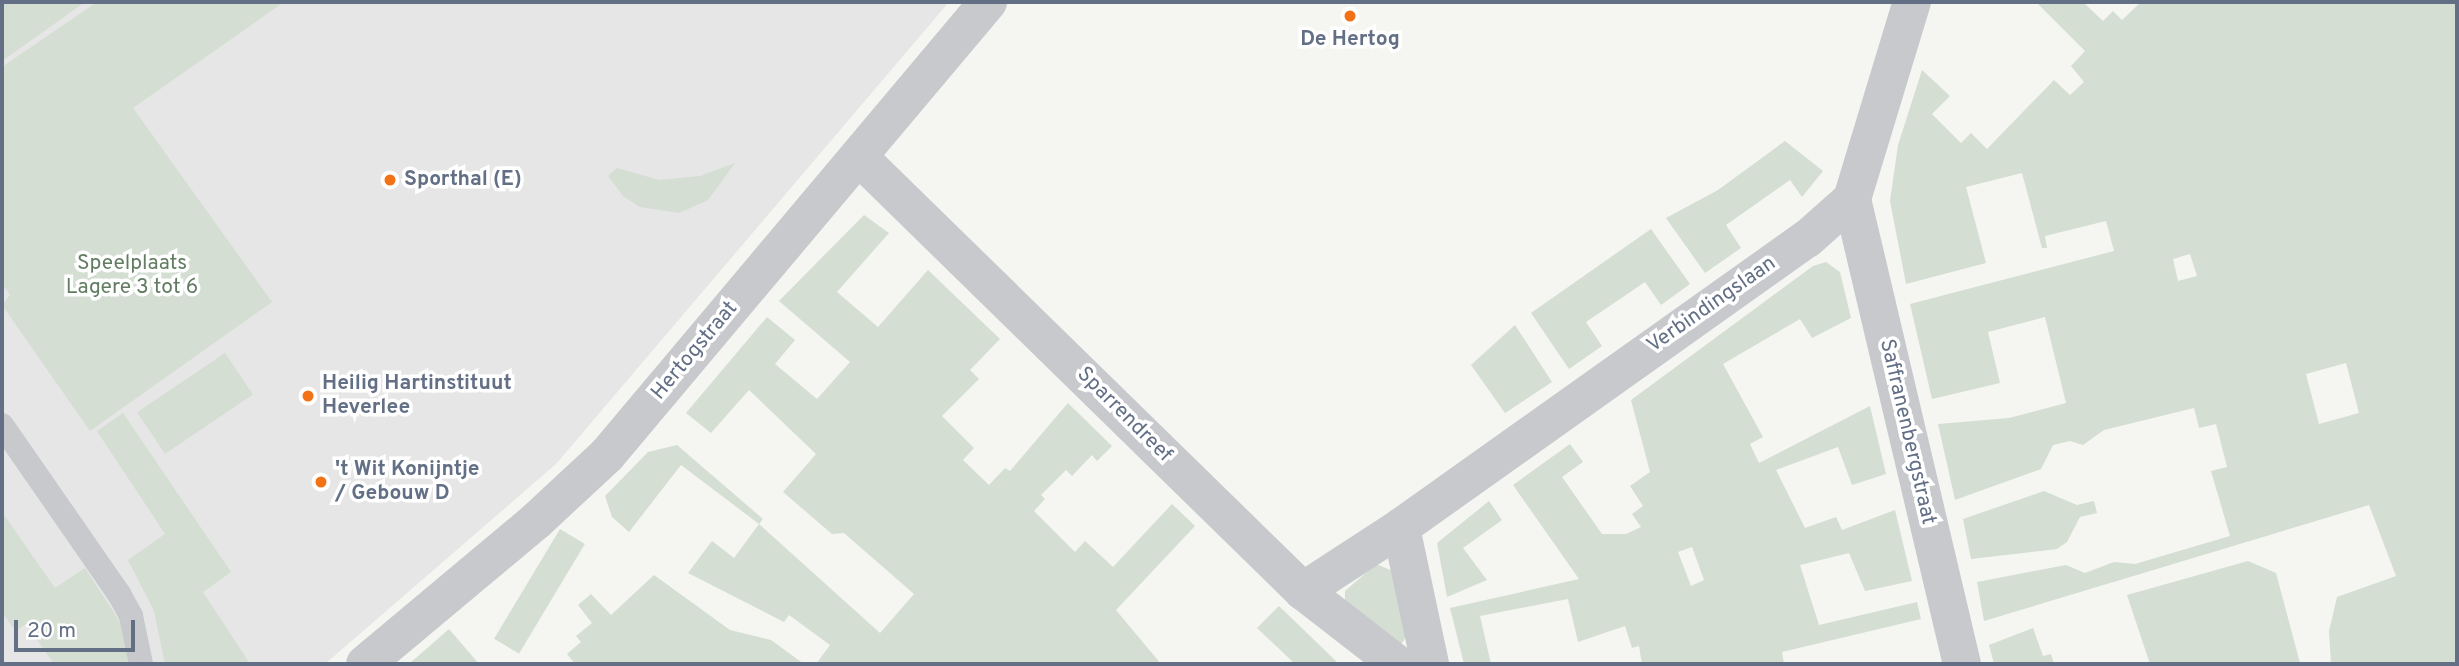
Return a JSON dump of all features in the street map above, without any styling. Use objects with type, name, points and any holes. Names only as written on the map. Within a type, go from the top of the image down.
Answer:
[{"type":"street","name":"Hertogstraat","points":[[365,664],[536,522],[607,455],[988,2]]},
{"type":"street","points":[[1852,199],[1912,2]]},
{"type":"street","name":"Sparrendreef","points":[[859,157],[1303,591],[1397,664]]},
{"type":"street","name":"Verbindingslaan","points":[[1303,591],[1401,527],[1807,239],[1852,199]]},
{"type":"street","name":"Saffranenbergstraat","points":[[1852,199],[1962,664]]},
{"type":"street","points":[[1401,527],[1430,664]]},
{"type":"lane","points":[[2,425],[119,594],[131,616],[141,664]]},
{"type":"shaded area","name":"Heilig Hartinstituut Heverlee","points":[[2,2],[949,2],[556,464],[325,664],[2,664]]},
{"type":"green space","points":[[2,2],[85,2],[2,61]]},
{"type":"green space","name":"Speelplaats Lagere 3 tot 6","points":[[97,2],[284,2],[133,108],[272,302],[90,431],[2,305],[10,295],[2,283],[2,67]]},
{"type":"green space","points":[[2036,2],[2083,2],[2103,21],[2113,11],[2122,20],[2141,2],[2457,2],[2457,664],[2331,664],[2329,631],[2337,597],[2396,576],[2369,505],[1984,621],[1977,582],[2066,565],[2085,573],[2114,562],[2135,564],[2230,536],[2211,471],[2227,467],[2216,424],[2199,428],[2194,408],[2104,430],[2083,445],[2070,441],[2053,445],[2041,469],[1955,500],[1938,424],[2009,418],[2066,403],[2045,317],[1988,332],[2000,383],[1932,399],[1910,304],[2114,251],[2106,221],[2045,236],[2047,248],[2042,248],[2022,173],[1966,187],[1986,263],[1906,284],[1890,201],[1898,145],[1922,70],[1950,96],[1932,114],[1961,143],[1971,133],[1987,149],[2054,80],[2070,95],[2084,82],[2071,66],[2085,51]],"holes":[[[2190,254],[2197,276],[2178,281],[2173,259]],[[2346,363],[2359,413],[2319,424],[2306,374]]]},
{"type":"green space","points":[[1785,141],[1823,171],[1802,197],[1790,180],[1726,225],[1741,248],[1705,273],[1666,218],[1718,190]]},
{"type":"green space","points":[[735,163],[708,200],[679,213],[640,207],[623,196],[608,176],[617,168],[659,180],[700,176]]},
{"type":"green space","points":[[864,215],[889,233],[837,292],[878,327],[928,270],[1000,339],[970,370],[979,379],[942,416],[974,448],[963,460],[989,485],[1005,468],[1010,471],[1068,403],[1112,446],[1097,461],[1092,455],[1072,476],[1066,470],[1041,495],[1045,499],[1034,511],[1075,552],[1085,541],[1113,567],[1172,504],[1195,526],[1116,610],[1161,664],[816,664],[830,645],[789,615],[784,622],[688,573],[712,541],[734,558],[759,524],[880,633],[914,594],[844,533],[832,534],[783,492],[816,454],[749,390],[711,433],[686,413],[767,317],[795,340],[775,364],[817,399],[850,362],[779,301]]},
{"type":"green space","points":[[1651,229],[1690,284],[1661,305],[1645,282],[1586,322],[1602,346],[1569,369],[1531,313]]},
{"type":"green space","points":[[1826,262],[1840,272],[1851,318],[1812,338],[1800,319],[1723,364],[1763,437],[1750,444],[1759,463],[1870,406],[1886,474],[1852,485],[1838,447],[1776,470],[1805,528],[1836,517],[1842,530],[1895,510],[1912,581],[1865,591],[1849,553],[1800,565],[1819,625],[1917,602],[1921,619],[1782,652],[1784,664],[1642,664],[1639,646],[1632,648],[1625,626],[1578,642],[1568,599],[1480,616],[1491,664],[1464,664],[1450,608],[1579,579],[1513,485],[1570,444],[1583,462],[1562,477],[1602,534],[1626,534],[1641,527],[1632,514],[1643,506],[1630,486],[1650,472],[1631,400],[1813,266]],"holes":[[[1692,547],[1704,580],[1691,586],[1678,552]]]},
{"type":"green space","points":[[1515,325],[1552,382],[1505,413],[1471,365]]},
{"type":"green space","points":[[225,353],[253,394],[165,454],[137,412]]},
{"type":"green space","points":[[123,413],[231,572],[203,592],[250,664],[165,664],[154,611],[128,560],[165,534],[97,431]]},
{"type":"green space","points":[[677,445],[763,519],[759,524],[681,465],[629,532],[612,517],[605,496],[648,452]]},
{"type":"green space","points":[[2044,491],[2077,505],[2094,501],[2097,513],[2080,517],[2067,542],[2057,549],[1971,559],[1963,519]]},
{"type":"green space","points":[[1489,501],[1502,520],[1463,548],[1487,580],[1447,597],[1437,543]]},
{"type":"green space","points":[[2,512],[55,588],[85,568],[120,622],[130,664],[54,664],[26,624],[15,631],[2,612]]},
{"type":"green space","points":[[560,529],[585,544],[519,654],[494,639]]},
{"type":"green space","points":[[2248,561],[2276,573],[2300,663],[2150,664],[2127,595]]},
{"type":"green space","points":[[1376,564],[1393,571],[1406,637],[1402,643],[1392,644],[1345,601],[1345,591]]},
{"type":"green space","points":[[654,575],[730,630],[771,640],[804,664],[575,664],[567,654],[581,642],[576,636],[592,623],[578,605],[591,594],[611,615]]},
{"type":"green space","points":[[1279,606],[1339,664],[1295,664],[1257,628]]},
{"type":"green space","points":[[2033,628],[2043,656],[2051,654],[2054,664],[1994,664],[1989,645]]},
{"type":"green space","points":[[449,629],[479,664],[409,664]]},
{"type":"place","name":"De Hertog","points":[[1350,16]]},
{"type":"place","name":"Sporthal (E)","points":[[390,180]]},
{"type":"place","name":"Heilig Hartinstituut Heverlee","points":[[308,396]]},
{"type":"place","name":"'t Wit Konijntje / Gebouw D","points":[[321,482]]}]
